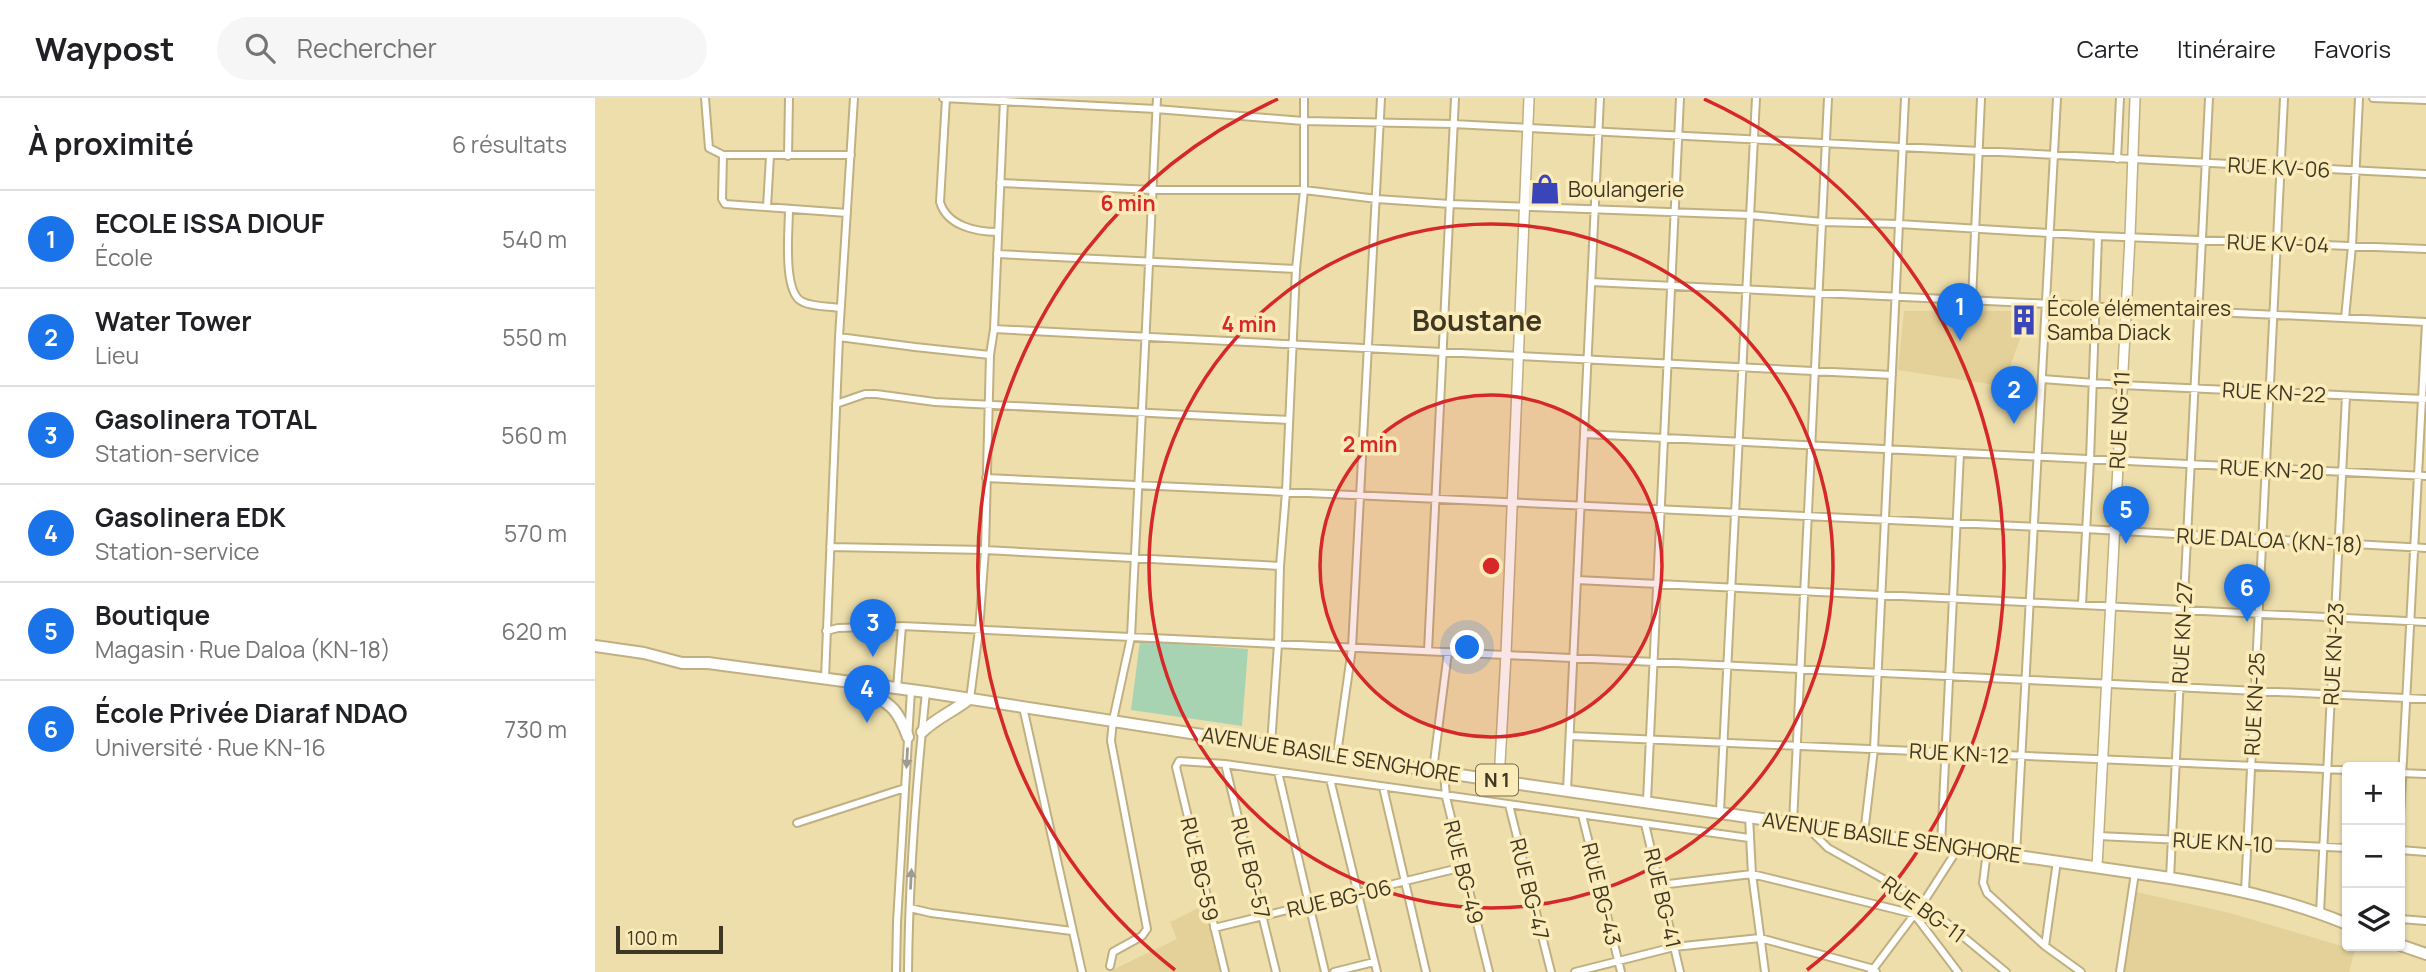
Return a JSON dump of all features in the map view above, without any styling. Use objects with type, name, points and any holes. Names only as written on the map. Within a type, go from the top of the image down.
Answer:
[{"type":"highway","name":"AVENUE BASILE SENGHORE","points":[[595,646],[644,653],[682,663],[708,663],[1023,706],[1499,781],[2170,878],[2245,891],[2342,922]]},
{"type":"highway","points":[[855,682],[891,705],[901,719],[908,737]]},
{"type":"highway","points":[[922,732],[934,720],[969,699]]},
{"type":"highway","points":[[2405,947],[2426,954]]},
{"type":"street","points":[[705,98],[709,148],[723,155],[851,155]]},
{"type":"street","points":[[788,156],[789,98]]},
{"type":"street","points":[[825,678],[839,337],[854,98]]},
{"type":"street","points":[[945,98],[940,202],[942,209],[969,230],[998,232]]},
{"type":"street","name":"RUE KV-06","points":[[945,98],[1156,109],[1303,121],[1453,124],[2426,174]]},
{"type":"street","points":[[1110,966],[1113,952],[1142,936],[1147,929],[1111,741],[1131,637],[1157,98]]},
{"type":"street","points":[[1271,745],[1296,269],[1304,190],[1304,98]]},
{"type":"street","points":[[1337,754],[1352,648],[1381,98]]},
{"type":"street","points":[[1428,651],[1455,98]]},
{"type":"street","points":[[1499,781],[1529,98]]},
{"type":"street","points":[[1567,790],[1600,98]]},
{"type":"street","points":[[1647,801],[1680,98]]},
{"type":"street","points":[[1720,811],[1756,98]]},
{"type":"street","points":[[1793,823],[1828,98]]},
{"type":"street","points":[[1864,834],[1874,749],[1905,98]]},
{"type":"street","points":[[1972,300],[1982,98]]},
{"type":"street","points":[[2017,855],[2057,98]]},
{"type":"street","points":[[2117,159],[2120,98]]},
{"type":"street","name":"RUE NG-11","points":[[2097,867],[2135,98]]},
{"type":"street","name":"RUE KN-27","points":[[2170,878],[2209,98]]},
{"type":"street","name":"RUE KN-25","points":[[2245,891],[2284,98]]},
{"type":"street","points":[[2345,318],[2352,246],[2359,98]]},
{"type":"street","points":[[2373,98],[2426,100]]},
{"type":"street","points":[[969,699],[979,630],[985,550],[990,355],[1004,100]]},
{"type":"street","points":[[723,155],[722,199],[725,204],[847,213]]},
{"type":"street","points":[[767,207],[770,156]]},
{"type":"street","name":"RUE KV-04","points":[[1000,183],[1153,190],[1304,190],[1450,205],[1751,215],[1823,222],[1899,223],[1975,230],[2426,249]]},
{"type":"street","points":[[789,209],[789,284],[794,297],[803,303],[841,308]]},
{"type":"street","points":[[2082,604],[2098,236]]},
{"type":"street","points":[[997,254],[1296,269]]},
{"type":"street","points":[[1591,282],[2426,323],[2422,476],[2414,548],[2402,762]]},
{"type":"street","points":[[993,329],[1892,374]]},
{"type":"street","points":[[839,337],[990,355]]},
{"type":"street","name":"RUE KN-22","points":[[2042,379],[2424,399]]},
{"type":"street","points":[[836,404],[865,394],[935,402],[1289,420]]},
{"type":"street","name":"RUE KN-23","points":[[2320,913],[2346,396]]},
{"type":"street","name":"RUE KN-20","points":[[1584,434],[2422,476]]},
{"type":"street","points":[[1941,845],[1960,453]]},
{"type":"street","name":"RUE DALOA (KN-18)","points":[[986,478],[2085,529],[2426,548]]},
{"type":"street","points":[[830,547],[985,550],[1280,566]]},
{"type":"street","points":[[1577,580],[2426,622]]},
{"type":"street","points":[[826,631],[838,628],[902,626],[2426,699]]},
{"type":"street","points":[[897,688],[902,626]]},
{"type":"street","name":"RUE BG-49","points":[[1448,652],[1439,771],[1489,972]]},
{"type":"street","points":[[896,972],[911,690]]},
{"type":"street","points":[[908,972],[910,908],[926,692]]},
{"type":"street","points":[[1023,706],[1082,972]]},
{"type":"street","name":"RUE KN-12","points":[[1571,736],[2342,770]]},
{"type":"street","name":"RUE BG-59","points":[[1225,764],[1179,761],[1176,767],[1225,972]]},
{"type":"street","points":[[1225,764],[1749,838]]},
{"type":"street","name":"RUE BG-57","points":[[1225,764],[1276,972]]},
{"type":"street","points":[[1278,772],[1325,972]]},
{"type":"street","points":[[2405,773],[2426,774]]},
{"type":"street","points":[[1330,779],[1377,972]]},
{"type":"street","points":[[1383,787],[1426,972]]},
{"type":"street","points":[[797,823],[905,788]]},
{"type":"street","name":"RUE BG-47","points":[[1509,806],[1551,972]]},
{"type":"street","name":"RUE BG-43","points":[[1582,815],[1621,972]]},
{"type":"street","points":[[1749,816],[1752,874],[1765,972]]},
{"type":"street","name":"RUE BG-41","points":[[1645,824],[1680,972]]},
{"type":"street","name":"RUE BG-11","points":[[1806,825],[1828,848],[1923,903],[2006,972]]},
{"type":"street","name":"RUE KN-10","points":[[2099,836],[2342,848]]},
{"type":"street","points":[[1575,972],[1674,947],[1760,938],[1874,971],[1959,847]]},
{"type":"street","points":[[2405,850],[2426,852]]},
{"type":"street","points":[[1987,851],[1985,888],[2045,946],[2081,972]]},
{"type":"street","points":[[2045,946],[2057,861]]},
{"type":"street","name":"RUE BG-06","points":[[1214,928],[1463,867]]},
{"type":"street","points":[[2120,972],[2135,873]]},
{"type":"street","points":[[1660,885],[1752,874],[1914,914],[1958,972]]},
{"type":"street","points":[[910,908],[1072,931]]},
{"type":"street","points":[[2405,919],[2426,921]]},
{"type":"street","points":[[1335,972],[1374,962]]},
{"type":"shaded area","points":[[1904,311],[2030,311],[2003,386],[1898,370]]},
{"type":"shaded area","points":[[2132,891],[2230,913],[2342,946],[2342,951],[2355,951],[2349,972],[2120,972]]},
{"type":"shaded area","points":[[1204,905],[1220,972],[1108,972],[1177,939],[1170,922]]},
{"type":"green space","points":[[1140,641],[1248,649],[1242,726],[1131,710]]},
{"type":"place","name":"Boulangerie","points":[[1545,189]]},
{"type":"place","name":"École élémentaires Samba Diack","points":[[2024,320]]},
{"type":"place","name":"ECOLE ISSA DIOUF","points":[[1960,341]]},
{"type":"place","name":"Water Tower","points":[[2014,424]]},
{"type":"place","name":"Boutique","points":[[2126,544]]},
{"type":"place","name":"École Privée Diaraf NDAO","points":[[2247,622]]},
{"type":"place","name":"Gasolinera TOTAL","points":[[873,657]]},
{"type":"place","name":"Gasolinera EDK","points":[[867,723]]},
{"type":"district","name":"Boustane","points":[[1477,320]]}]
